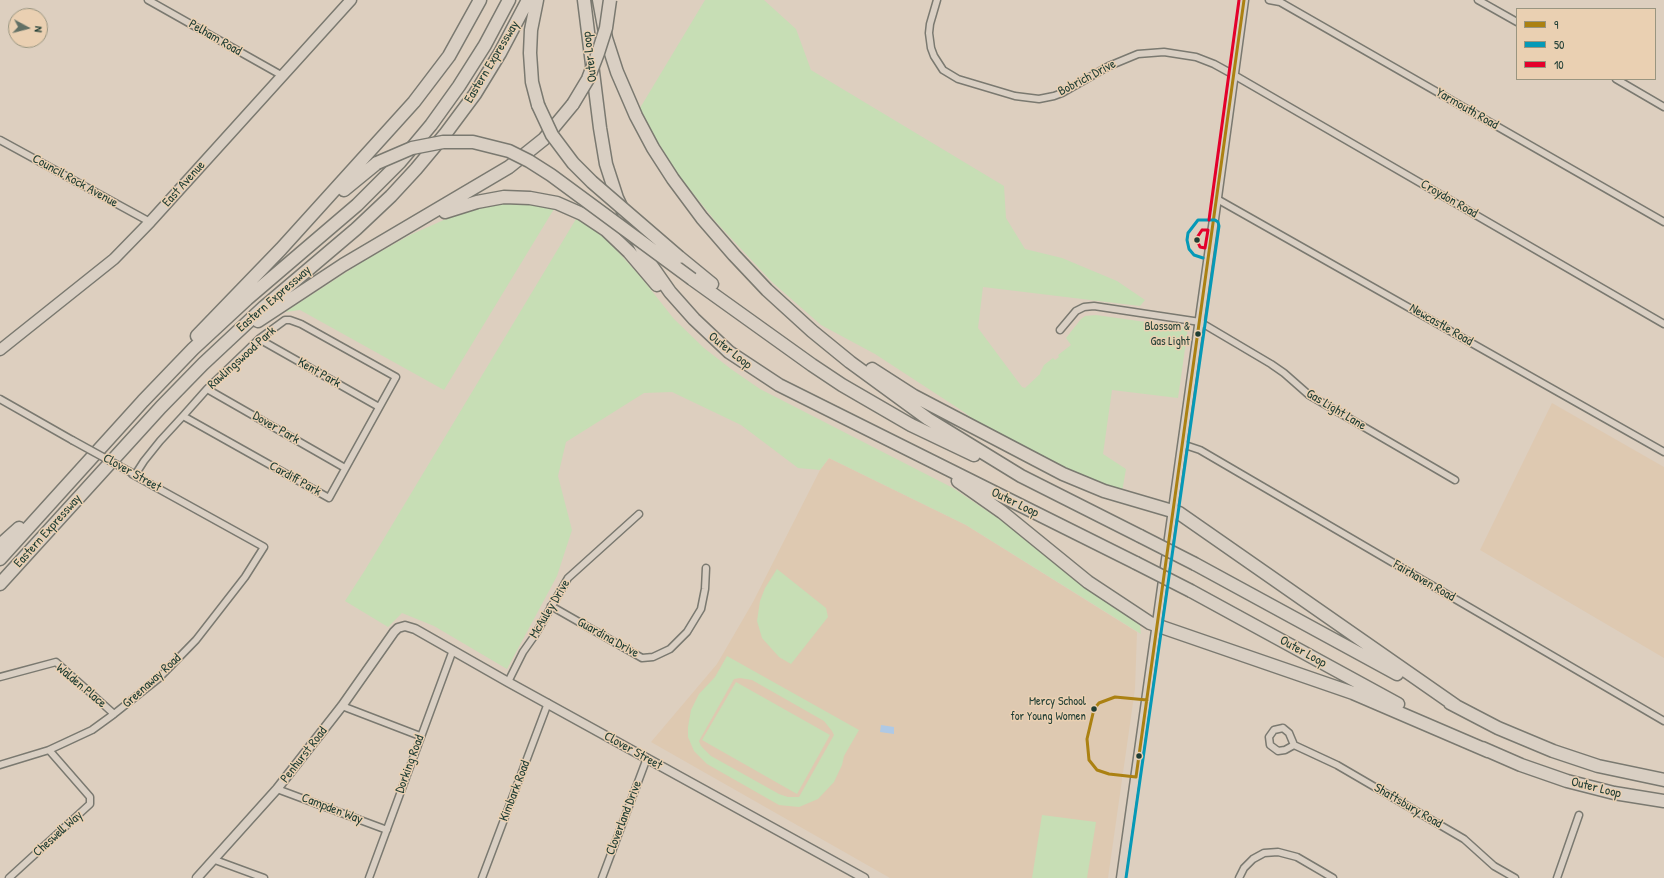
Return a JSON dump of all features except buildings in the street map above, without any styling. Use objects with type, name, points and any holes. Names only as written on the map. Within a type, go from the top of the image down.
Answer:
[{"type":"highway","points":[[143,401],[206,326],[281,249],[434,78],[458,41],[480,0]]},
{"type":"highway","name":"Eastern Expressway","points":[[0,559],[143,401],[216,328],[357,205],[400,162],[431,125],[466,76],[485,45],[509,0]]},
{"type":"highway","name":"Eastern Expressway","points":[[0,584],[186,381],[242,327],[365,221],[416,169],[454,123],[478,89],[506,43],[528,0]]},
{"type":"highway","points":[[537,0],[532,24],[530,48],[532,77],[538,105],[552,136],[572,163],[592,182],[786,346]]},
{"type":"highway","name":"Outer Loop","points":[[583,0],[602,140],[608,170],[617,198],[637,242],[656,272],[686,310],[711,336],[744,362],[779,385],[1191,591],[1438,726],[1488,751],[1521,765],[1561,779],[1608,792],[1664,802]]},
{"type":"highway","name":"Outer Loop","points":[[599,0],[606,38],[617,72],[636,116],[653,148],[684,194],[718,237],[759,282],[845,358],[903,402],[999,463],[1052,493],[1195,564],[1456,706],[1509,733],[1559,753],[1610,769],[1664,780]]},
{"type":"highway","points":[[186,381],[241,334],[270,312],[331,272],[493,178],[520,160],[552,131],[573,104],[586,83],[597,58],[606,28],[610,0]]},
{"type":"highway","points":[[281,249],[345,189],[377,163],[412,148],[443,142],[473,142],[509,151],[551,174],[692,279],[842,385],[936,438],[1052,493]]},
{"type":"highway","points":[[402,231],[457,208],[490,199],[526,197],[557,203],[590,219],[612,235],[629,252],[674,304],[711,336]]},
{"type":"highway","points":[[785,306],[881,376],[934,406],[1054,469],[1084,483],[1110,493],[1173,510],[1456,706]]},
{"type":"highway","points":[[908,450],[984,499],[1088,582],[1147,622],[1359,696],[1488,751]]},
{"type":"highway","points":[[0,545],[62,490]]},
{"type":"highway","points":[[0,594],[56,523]]},
{"type":"main road","name":"East Avenue","points":[[0,350],[104,269],[150,222],[281,75],[351,0]]},
{"type":"street","name":"Pelham Road","points":[[148,0],[281,75]]},
{"type":"street","name":"Bobrich Drive","points":[[937,0],[929,33],[931,48],[938,64],[948,74],[958,79],[1015,96],[1038,99],[1054,96],[1116,62],[1146,53],[1177,54],[1196,57],[1214,64],[1234,75]]},
{"type":"street","points":[[1121,878],[1244,0]]},
{"type":"street","name":"Yarmouth Road","points":[[1269,0],[1280,2],[1664,222]]},
{"type":"street","points":[[1478,0],[1516,21]]},
{"type":"street","name":"Croydon Road","points":[[1234,75],[1664,324]]},
{"type":"street","points":[[1618,80],[1664,107]]},
{"type":"street","name":"Council Rock Avenue","points":[[0,140],[150,222]]},
{"type":"street","name":"Newcastle Road","points":[[1217,199],[1664,452]]},
{"type":"street","points":[[1060,330],[1076,311],[1084,306],[1094,306],[1200,322]]},
{"type":"street","name":"Rawlingswood Park","points":[[134,474],[154,448],[207,389],[259,339],[285,320],[295,322],[396,377]]},
{"type":"street","name":"Gas Light Lane","points":[[1200,322],[1271,364],[1309,395],[1454,480]]},
{"type":"street","name":"Kent Park","points":[[259,339],[379,407]]},
{"type":"street","name":"Cardiff Park","points":[[183,416],[329,498],[396,377]]},
{"type":"street","name":"Dover Park","points":[[207,389],[345,468]]},
{"type":"street","name":"Clover Street","points":[[0,399],[264,547]]},
{"type":"street","name":"Fairhaven Road","points":[[1182,444],[1200,450],[1664,721]]},
{"type":"street","name":"McAuley Drive","points":[[508,682],[523,652],[535,635],[568,578],[639,514]]},
{"type":"street","name":"Greenaway Road","points":[[0,765],[49,750],[92,730],[158,679],[196,640],[245,577],[264,547]]},
{"type":"street","name":"Guardina Drive","points":[[551,606],[642,658],[653,657],[670,648],[687,632],[701,609],[705,589],[706,568]]},
{"type":"street","name":"Clover Street","points":[[402,626],[409,626],[415,629],[508,682],[864,878]]},
{"type":"street","name":"Penhurst Road","points":[[197,878],[215,860],[277,789],[342,706],[394,632],[402,626]]},
{"type":"street","name":"Dorking Road","points":[[369,878],[420,736],[453,650]]},
{"type":"street","name":"Walden Place","points":[[0,677],[56,662],[114,714]]},
{"type":"street","name":"Kimbark Road","points":[[482,878],[548,703]]},
{"type":"street","points":[[342,706],[420,736]]},
{"type":"street","name":"Shaftsbury Road","points":[[1294,745],[1337,765],[1464,839],[1494,866],[1515,878]]},
{"type":"street","name":"Cheswell Way","points":[[9,878],[90,804],[90,797],[49,750]]},
{"type":"street","name":"Cloverland Drive","points":[[602,878],[647,758]]},
{"type":"street","name":"Campden Way","points":[[277,789],[387,830]]},
{"type":"street","points":[[1557,878],[1579,815]]},
{"type":"street","points":[[1239,878],[1244,868],[1253,859],[1264,853],[1278,852],[1296,857],[1333,878]]},
{"type":"street","points":[[215,860],[264,878]]},
{"type":"shaded area","points":[[1552,403],[1664,467],[1664,658],[1480,550]]},
{"type":"shaded area","points":[[829,458],[966,525],[1137,632],[1135,689],[1108,878],[890,878],[651,742],[717,664],[753,602],[820,470]]},
{"type":"green space","points":[[705,0],[764,0],[796,29],[811,70],[1004,186],[1006,218],[1025,249],[1062,258],[1117,281],[1145,300],[1140,306],[983,287],[978,328],[1022,387],[1025,388],[1040,374],[1044,365],[1053,358],[1055,360],[1059,357],[1058,355],[1071,345],[1066,338],[1085,316],[1096,315],[1188,328],[1178,398],[1112,390],[1103,454],[1126,469],[1122,492],[1090,481],[983,427],[964,412],[875,354],[821,325],[772,282],[716,222],[680,177],[656,139],[640,108]]},
{"type":"green space","points":[[503,203],[527,204],[554,209],[444,390],[300,310],[285,312],[362,262],[410,235],[477,207]]},
{"type":"green space","points":[[576,219],[590,226],[610,243],[640,276],[674,319],[704,348],[731,369],[760,389],[953,488],[1002,521],[1077,582],[1140,625],[1141,634],[966,525],[829,458],[820,470],[798,468],[741,425],[672,392],[644,393],[566,442],[558,476],[572,530],[557,576],[507,669],[434,626],[402,613],[388,627],[345,601]]},
{"type":"green space","points":[[777,569],[826,608],[828,617],[791,664],[779,657],[762,638],[757,621],[760,601],[765,588]]},
{"type":"green space","points":[[727,656],[859,730],[844,756],[842,765],[834,782],[818,799],[799,807],[779,805],[707,764],[694,751],[688,737],[691,710],[699,694],[715,677]],"holes":[[[740,678],[752,680],[824,721],[834,735],[799,797],[788,797],[779,794],[711,756],[701,746],[699,741],[734,679]]]},
{"type":"green space","points":[[736,682],[830,735],[797,794],[702,740]]},
{"type":"green space","points":[[1042,815],[1096,822],[1087,878],[1032,878]]},
{"type":"water","points":[[881,725],[894,727],[894,734],[880,732]]},
{"type":"transit line","name":"10","points":[[1209,220],[1239,0]]},
{"type":"transit line","name":"9","points":[[1136,777],[1244,0]]},
{"type":"transit line","name":"50","points":[[1126,878],[1219,226],[1218,222],[1215,220],[1198,220],[1188,233],[1187,240],[1189,249],[1194,255],[1203,258]]},
{"type":"transit line","name":"10","points":[[1202,230],[1208,230],[1205,248],[1200,247],[1197,240],[1202,230]]},
{"type":"transit line","name":"9","points":[[1136,777],[1109,774],[1097,770],[1089,760],[1087,739],[1094,709],[1099,703],[1115,697],[1147,700]]},
{"type":"place","name":"Blossom & Gas Light","points":[[1198,334]]},
{"type":"place","name":"Mercy School for Young Women","points":[[1094,709]]}]
